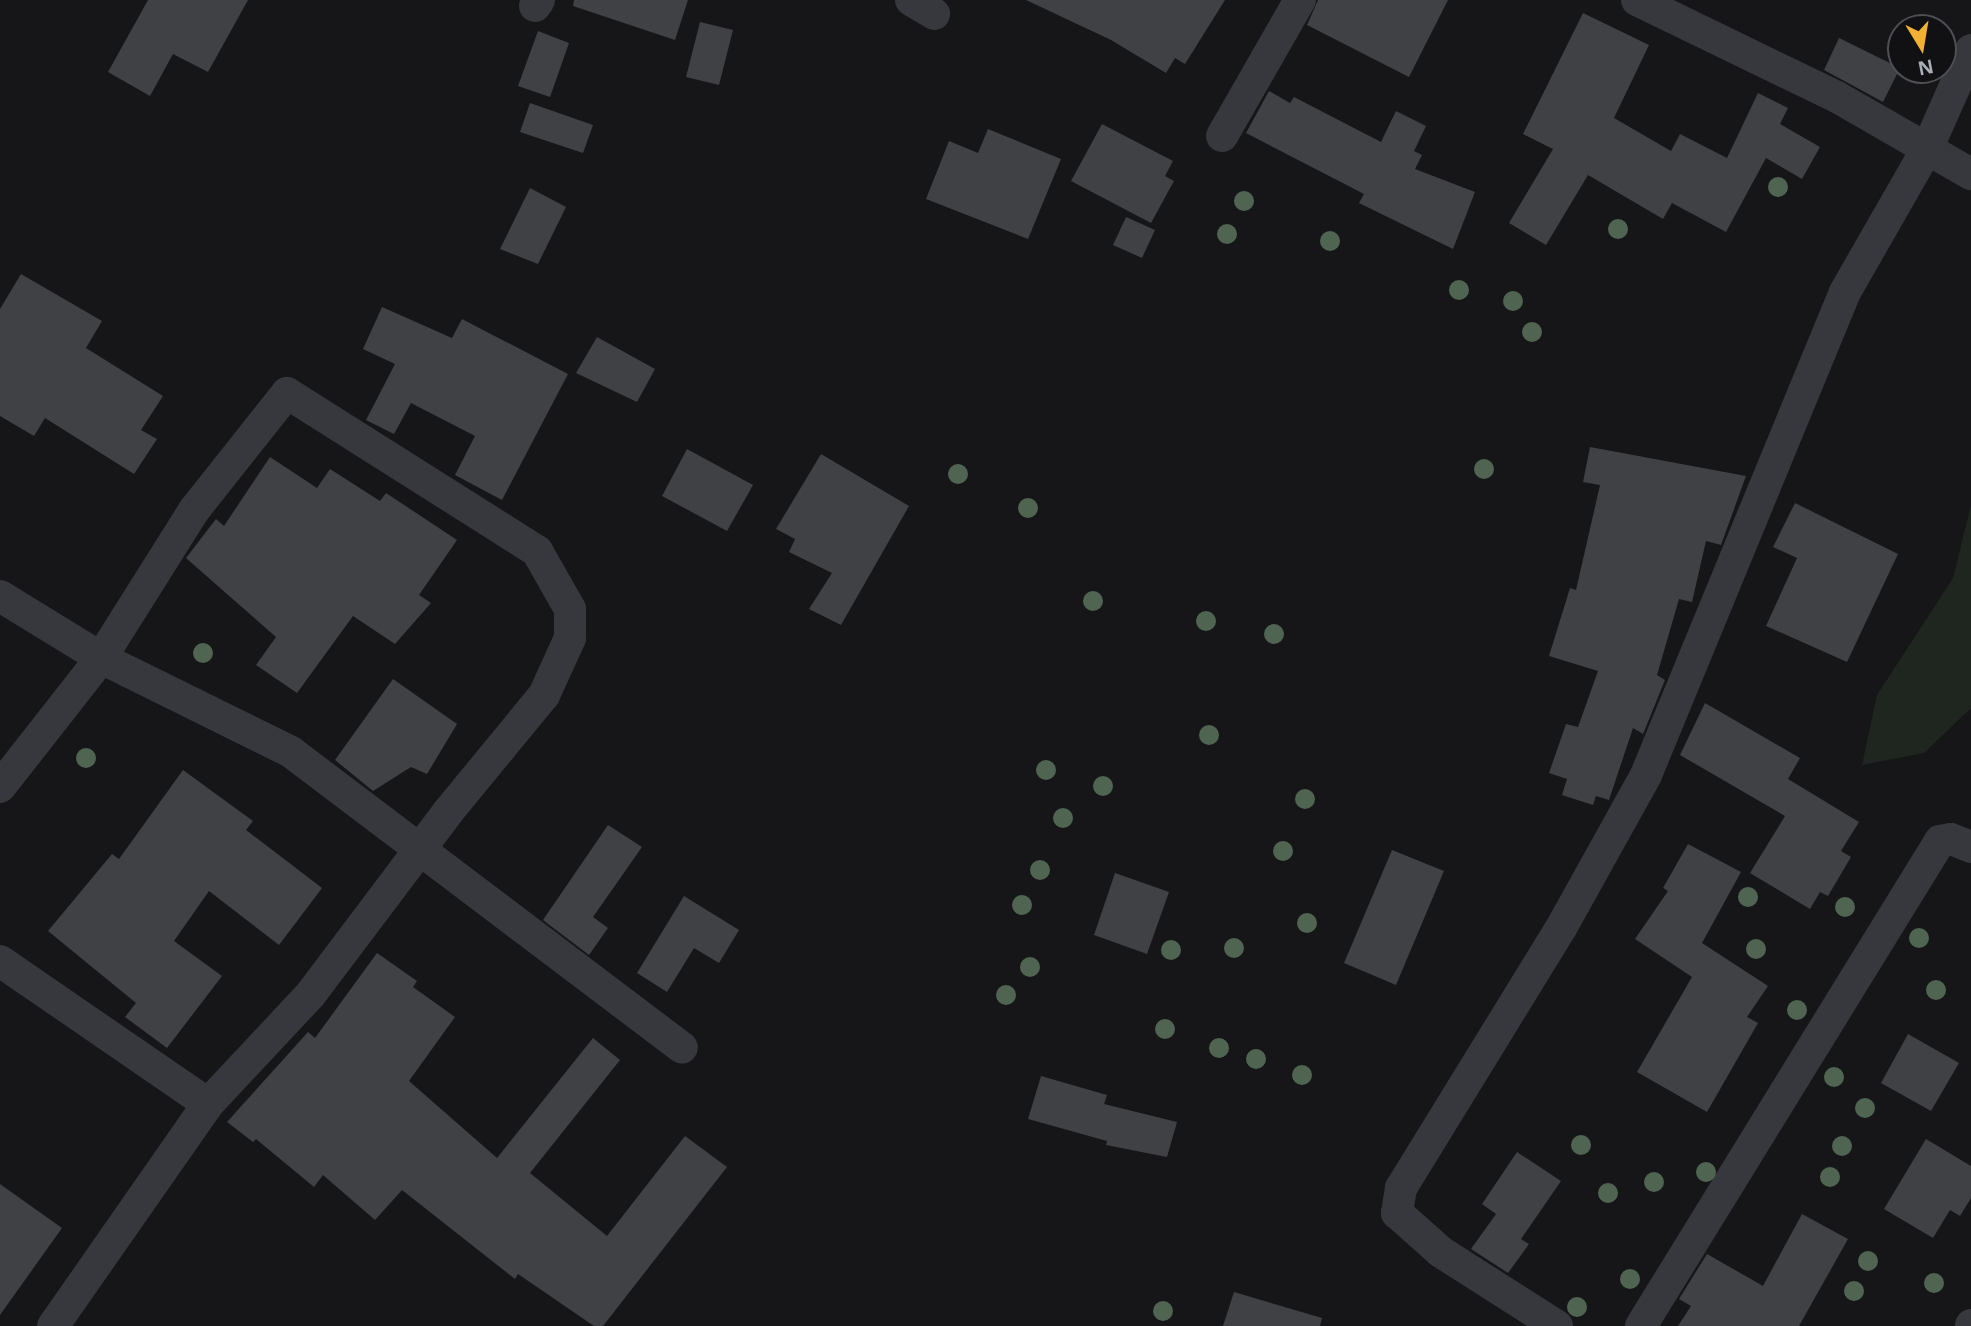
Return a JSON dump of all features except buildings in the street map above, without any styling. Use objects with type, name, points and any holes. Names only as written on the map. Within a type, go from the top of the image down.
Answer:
[{"type":"street","points":[[1222,136],[1300,0]]},
{"type":"street","points":[[1637,0],[1837,97],[1971,174]]},
{"type":"street","points":[[1557,1326],[1441,1251],[1397,1213],[1401,1188],[1561,928],[1646,775],[1845,292],[1928,148],[1971,50]]},
{"type":"street","points":[[0,787],[101,658],[195,509],[286,393],[537,551],[570,608],[570,638],[544,695],[421,849],[310,995],[208,1104],[53,1326]]},
{"type":"street","points":[[0,596],[101,658],[291,752],[682,1048]]},
{"type":"street","points":[[1641,1326],[1940,841],[1971,847]]},
{"type":"street","points":[[0,961],[208,1104]]},
{"type":"shaded area","points":[[1971,505],[1971,708],[1924,753],[1862,765],[1877,695],[1953,578]]}]
